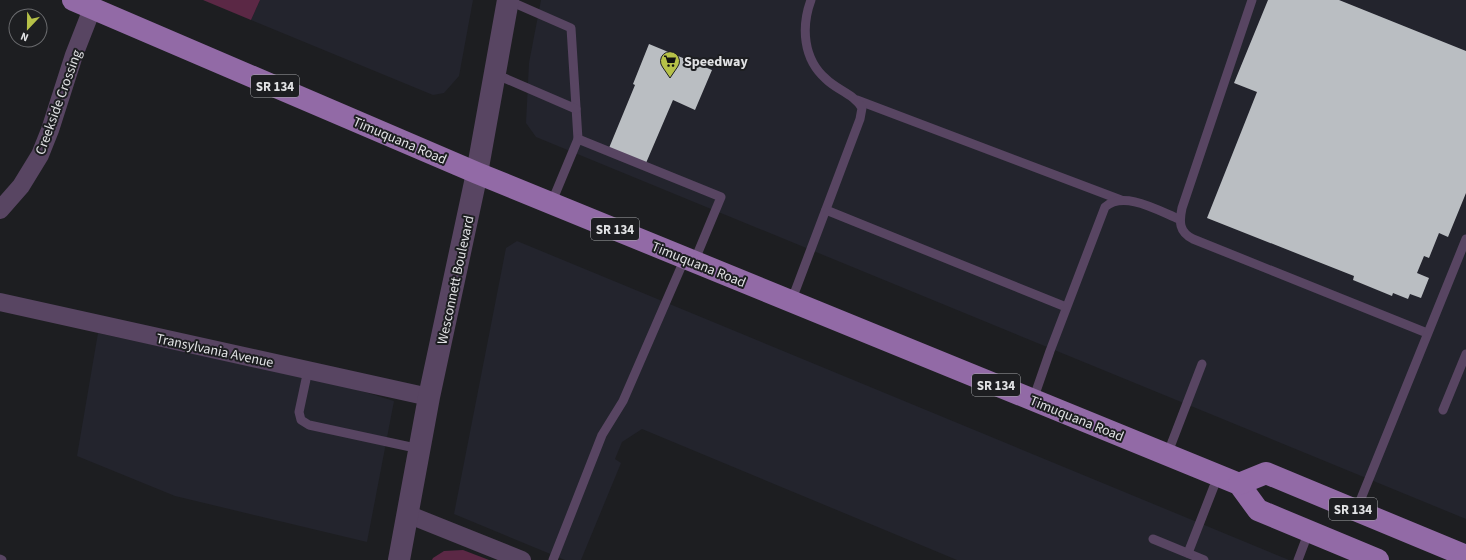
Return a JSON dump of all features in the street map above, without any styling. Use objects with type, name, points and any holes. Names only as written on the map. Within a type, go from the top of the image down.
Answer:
[{"type":"main road","name":"Timuquana Road","points":[[80,3],[478,174],[1240,484]]},
{"type":"main road","name":"SR 134","points":[[1366,558],[1309,531],[1258,510],[1240,484],[1266,473],[1466,556]]},
{"type":"street","name":"Wesconnett Boulevard","points":[[399,560],[429,397],[478,174],[507,0]]},
{"type":"street","name":"Creekside Crossing","points":[[0,210],[21,186],[40,155],[80,3]]},
{"type":"street","name":"Transylvania Avenue","points":[[0,302],[429,397]]},
{"type":"street","points":[[407,514],[522,560]]},
{"type":"lane","points":[[507,0],[570,28],[578,139],[552,204]]},
{"type":"lane","points":[[811,0],[804,31],[809,56],[825,79],[857,100],[1122,201]]},
{"type":"lane","points":[[1252,0],[1220,92],[1179,219],[1181,229],[1186,235],[1193,239],[1427,333]]},
{"type":"lane","points":[[495,74],[576,109]]},
{"type":"lane","points":[[792,302],[860,119],[862,108],[857,100]]},
{"type":"lane","points":[[553,560],[602,435],[623,401],[721,197],[578,139]]},
{"type":"lane","points":[[1033,400],[1066,307],[1105,207],[1110,203],[1122,201],[1134,202],[1179,219]]},
{"type":"lane","points":[[826,210],[1066,307]]},
{"type":"lane","points":[[1356,511],[1466,239]]},
{"type":"lane","points":[[1443,410],[1466,354]]},
{"type":"lane","points":[[1166,455],[1202,364]]},
{"type":"lane","points":[[308,370],[300,412],[301,420],[309,425],[420,449]]},
{"type":"lane","points":[[1188,553],[1218,475]]},
{"type":"lane","points":[[1298,560],[1309,531]]},
{"type":"lane","points":[[1153,539],[1204,560]]},
{"type":"shaded area","points":[[203,0],[260,0],[251,20]]},
{"type":"shaded area","points":[[260,0],[473,0],[459,76],[444,93],[433,95],[251,20]]},
{"type":"shaded area","points":[[541,0],[1466,0],[1466,519],[536,137],[526,123],[529,63]]},
{"type":"shaded area","points":[[517,241],[1289,560],[957,560],[642,429],[622,442],[615,459],[621,463],[581,560],[565,560],[454,514],[506,248]]},
{"type":"shaded area","points":[[98,333],[355,389],[394,401],[367,542],[175,496],[77,456]]},
{"type":"shaded area","points":[[463,550],[489,560],[432,560],[444,551]]},
{"type":"building","points":[[1268,0],[1339,0],[1466,51],[1466,193],[1448,237],[1439,233],[1429,258],[1424,256],[1417,273],[1429,278],[1421,298],[1410,294],[1408,299],[1393,293],[1392,296],[1353,280],[1354,276],[1207,218],[1257,92],[1234,83]]},
{"type":"building","points":[[649,44],[712,70],[695,110],[673,100],[646,163],[609,148],[635,85],[633,84]]},
{"type":"place","name":"Speedway","points":[[670,78]]}]
